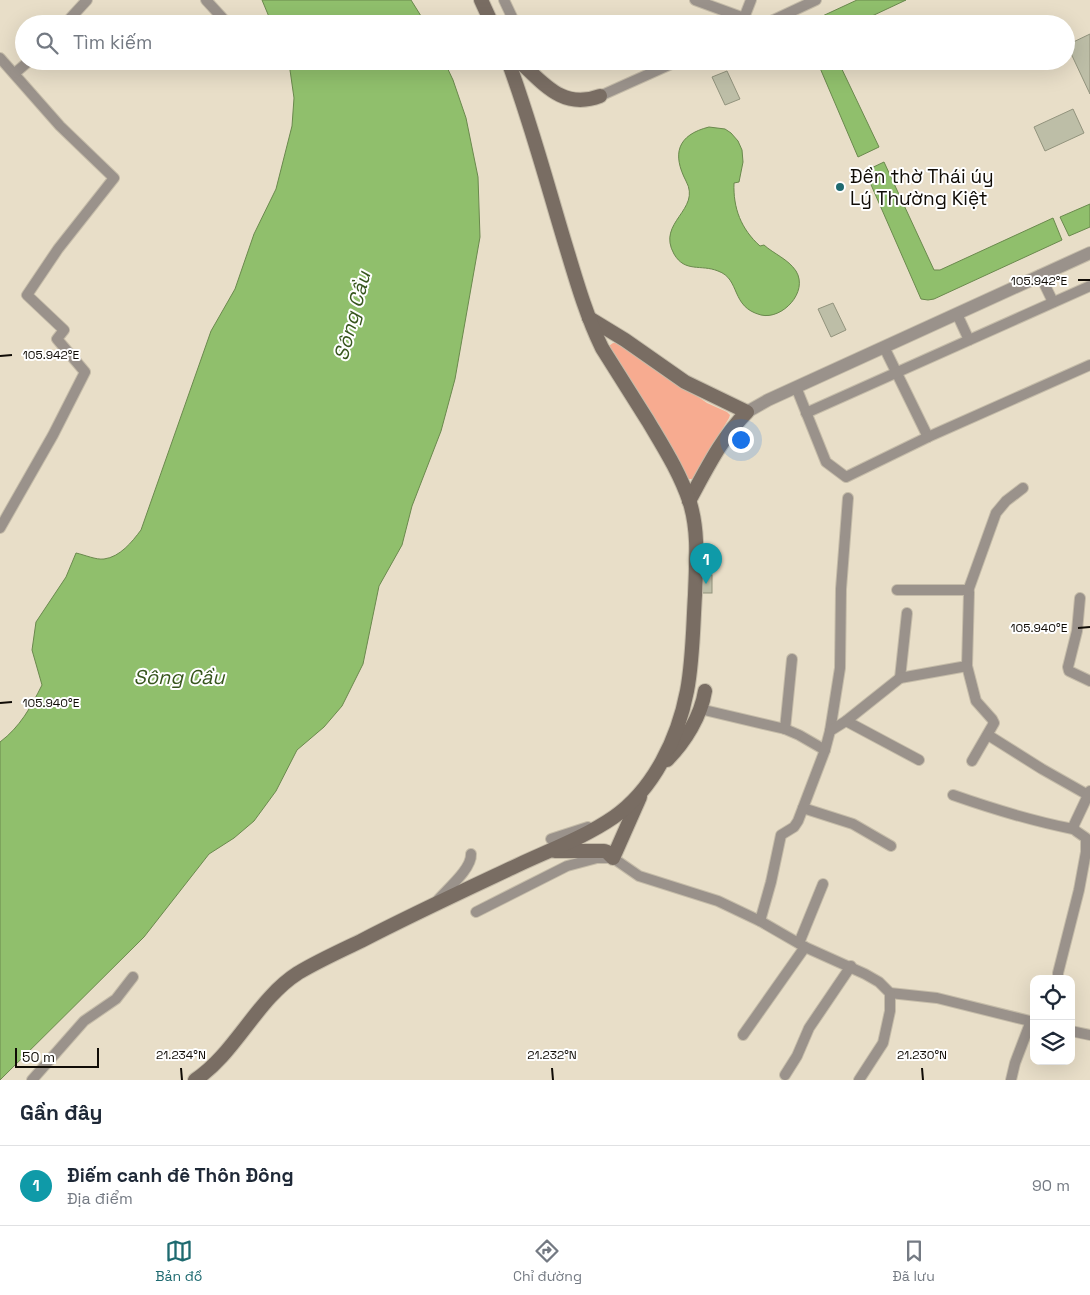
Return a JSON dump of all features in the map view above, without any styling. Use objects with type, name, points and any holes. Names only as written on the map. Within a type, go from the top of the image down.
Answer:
[{"type":"main road","points":[[481,0],[488,15]]},
{"type":"main road","points":[[511,70],[589,318],[602,348],[670,458],[689,501],[696,532],[693,631],[687,691],[668,747],[642,792],[632,819],[613,858],[604,850],[550,845]]},
{"type":"main road","points":[[529,70],[561,97],[578,101],[600,96]]},
{"type":"main road","points":[[589,318],[686,382],[747,412],[727,435],[689,501]]},
{"type":"main road","points":[[654,774],[683,740],[700,709],[705,690]]},
{"type":"main road","points":[[195,1080],[211,1067],[259,1010],[295,975],[550,845],[584,835],[612,818],[642,792]]},
{"type":"street","points":[[73,15],[87,0]]},
{"type":"street","points":[[206,0],[220,15]]},
{"type":"street","points":[[504,0],[511,15]]},
{"type":"street","points":[[695,0],[731,15]]},
{"type":"street","points":[[746,15],[751,0]]},
{"type":"street","points":[[784,15],[816,0]]},
{"type":"street","points":[[0,58],[60,126],[114,178],[58,249],[27,295],[64,330],[57,339],[85,372],[53,435],[0,528]]},
{"type":"street","points":[[15,73],[18,70]]},
{"type":"street","points":[[600,96],[658,70]]},
{"type":"street","points":[[747,412],[796,387],[1090,253]]},
{"type":"street","points":[[1040,276],[1053,302]]},
{"type":"street","points":[[806,413],[1090,286]]},
{"type":"street","points":[[957,314],[969,340]]},
{"type":"street","points":[[884,347],[928,437]]},
{"type":"street","points":[[796,387],[826,462],[846,477],[928,437],[1090,365]]},
{"type":"street","points":[[972,761],[994,722],[976,701],[967,666],[970,596],[968,591],[996,513],[1006,501],[1023,488]]},
{"type":"street","points":[[760,921],[781,835],[794,827],[803,808],[825,750],[830,731],[840,668],[841,589],[848,498]]},
{"type":"street","points":[[897,590],[968,591]]},
{"type":"street","points":[[1080,598],[1077,631],[1068,667],[1072,672],[1090,681]]},
{"type":"street","points":[[900,678],[907,613]]},
{"type":"street","points":[[785,729],[792,659]]},
{"type":"street","points":[[830,731],[846,721],[900,678],[967,666]]},
{"type":"street","points":[[700,709],[785,729],[799,734],[825,750]]},
{"type":"street","points":[[846,721],[919,760]]},
{"type":"street","points":[[988,735],[1042,770],[1089,793],[1073,825],[1073,829]]},
{"type":"street","points":[[953,795],[997,811],[1073,829],[1086,838],[1086,852],[1080,890],[1058,975]]},
{"type":"street","points":[[803,808],[853,824],[891,846]]},
{"type":"street","points":[[434,904],[466,869],[471,859],[471,854]]},
{"type":"street","points":[[476,912],[567,866],[597,858],[613,858],[639,876],[718,901],[760,921],[802,945],[851,966],[879,982],[890,993],[937,998],[1030,1021]]},
{"type":"street","points":[[743,1034],[802,945],[823,884]]},
{"type":"street","points":[[785,1075],[797,1056],[809,1028],[851,966]]},
{"type":"street","points":[[32,1080],[84,1021],[116,999],[133,977]]},
{"type":"street","points":[[859,1080],[883,1043],[890,1011],[890,993]]},
{"type":"street","points":[[1011,1080],[1015,1063],[1030,1027]]},
{"type":"street","points":[[1075,1032],[1090,1035]]},
{"type":"shaded area","points":[[613,343],[619,343],[707,403],[730,415],[693,479],[686,479],[664,435],[609,346]]},
{"type":"water","points":[[262,0],[411,0],[420,15],[268,15]]},
{"type":"water","points":[[857,0],[906,0],[874,15],[825,15]]},
{"type":"water","name":"Sông Cầu","points":[[290,70],[448,70],[453,80],[466,118],[478,177],[480,237],[455,379],[441,431],[412,506],[402,545],[379,586],[363,664],[342,706],[324,727],[297,750],[276,791],[254,821],[234,838],[209,854],[144,937],[0,1080],[0,742],[24,716],[42,685],[32,650],[36,622],[66,577],[76,553],[98,559],[110,558],[125,548],[141,530],[211,331],[235,289],[254,234],[276,189],[292,126],[294,98]]},
{"type":"water","points":[[821,70],[842,70],[879,147],[858,157]]},
{"type":"water","points":[[709,127],[725,129],[731,133],[738,141],[742,150],[743,162],[739,182],[734,183],[734,192],[739,217],[743,225],[760,246],[764,245],[789,263],[796,271],[799,279],[799,287],[791,303],[777,313],[761,315],[751,311],[744,306],[730,280],[725,275],[712,269],[683,264],[674,254],[670,243],[671,233],[688,200],[689,191],[679,162],[680,147],[690,135]]},
{"type":"water","points":[[884,162],[934,270],[940,270],[1053,218],[1062,240],[934,299],[921,299],[865,171]]},
{"type":"water","points":[[1090,204],[1090,227],[1069,236],[1060,217]]},
{"type":"building","points":[[1090,34],[1090,94],[1075,62],[1075,41]]},
{"type":"building","points":[[727,71],[740,99],[725,105],[712,77]]},
{"type":"building","points":[[1073,109],[1084,133],[1045,151],[1034,127]]},
{"type":"building","points":[[833,303],[846,330],[831,337],[818,309]]},
{"type":"building","points":[[700,575],[712,575],[712,593],[700,593]]},
{"type":"place","name":"Đền thờ Thái úy Lý Thường Kiệt","points":[[840,187]]},
{"type":"place","name":"Điếm canh đê Thôn Đông","points":[[706,584]]}]
